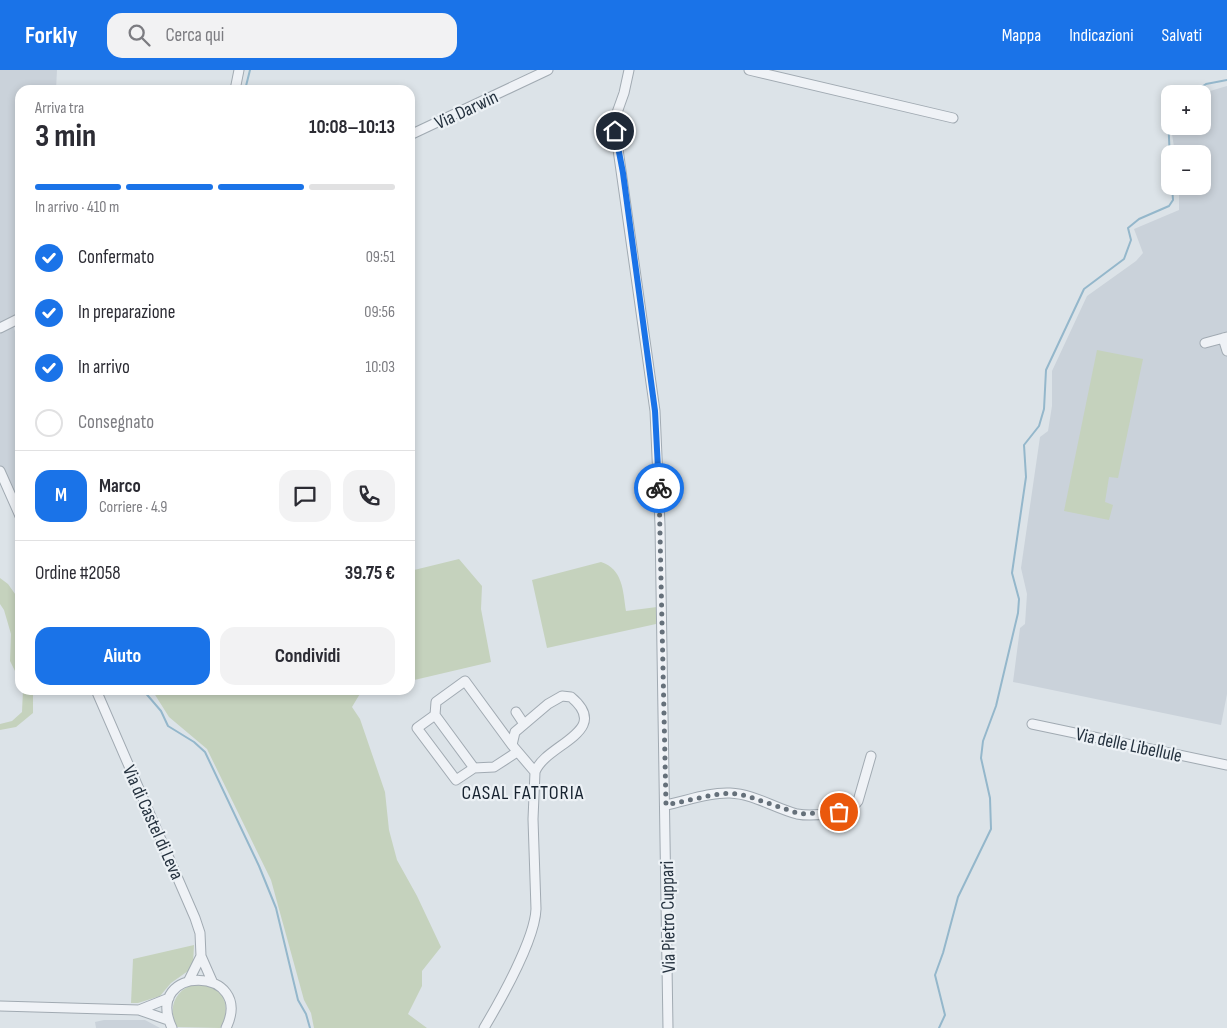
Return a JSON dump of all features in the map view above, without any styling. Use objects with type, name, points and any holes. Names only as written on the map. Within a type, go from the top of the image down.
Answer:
[{"type":"street","points":[[236,85],[239,70]]},
{"type":"street","name":"Via Darwin","points":[[415,133],[548,70]]},
{"type":"street","name":"Via Pietro Cuppari","points":[[629,70],[614,121],[655,411],[660,525],[666,805],[668,1028]]},
{"type":"street","points":[[749,70],[953,118]]},
{"type":"street","points":[[0,328],[15,320]]},
{"type":"street","points":[[1205,343],[1225,337],[1227,351]]},
{"type":"street","points":[[0,471],[15,505]]},
{"type":"street","points":[[474,768],[435,715],[436,702],[465,681],[513,751],[535,772]]},
{"type":"street","name":"Via di Castel di Leva","points":[[98,695],[195,918],[200,933],[202,956],[212,982]]},
{"type":"street","points":[[435,715],[417,728],[456,780],[474,768],[492,768],[513,751],[515,732],[554,700],[565,695],[573,698],[585,714],[585,722],[581,730],[550,754],[537,766],[535,772],[533,819],[536,909],[534,922],[527,944],[484,1028]]},
{"type":"street","points":[[516,712],[524,724]]},
{"type":"street","name":"Via delle Libellule","points":[[1032,724],[1227,765]]},
{"type":"street","points":[[666,805],[731,793],[747,796],[800,814],[822,814],[843,811],[851,808],[858,801],[871,756]]},
{"type":"street","points":[[189,980],[202,956]]},
{"type":"street","points":[[170,1024],[167,1010],[169,998],[177,987],[189,980],[204,979],[212,982],[224,991],[228,998],[231,1014],[226,1028]]},
{"type":"street","points":[[139,1010],[169,998]]},
{"type":"street","points":[[0,1006],[139,1010],[170,1024]]},
{"type":"shaded area","points":[[0,70],[57,70],[56,85],[15,85],[15,319],[12,322],[15,331],[15,493],[12,497],[0,471]]},
{"type":"shaded area","points":[[1227,86],[1227,694],[1221,725],[1013,682],[1020,628],[1025,624],[1027,594],[1021,568],[1040,437],[1048,431],[1052,406],[1052,371],[1087,296],[1136,261],[1143,253],[1134,229],[1179,210],[1179,195],[1211,195],[1211,145],[1174,145],[1172,135],[1211,135],[1211,91]]},
{"type":"shaded area","points":[[104,1020],[145,1020],[160,1028],[96,1028],[95,1022]]},
{"type":"green space","points":[[1097,350],[1143,359],[1118,478],[1109,477],[1105,502],[1113,505],[1109,520],[1064,511]]},
{"type":"green space","points":[[459,559],[482,586],[481,609],[491,662],[415,680],[415,570]]},
{"type":"green space","points":[[601,562],[608,565],[618,575],[623,589],[626,611],[657,607],[656,624],[547,648],[532,580]]},
{"type":"green space","points":[[0,578],[8,584],[15,594],[15,671],[10,661],[11,634],[4,610],[0,604]]},
{"type":"green space","points":[[23,695],[33,695],[33,713],[16,727],[0,730],[0,724],[12,721],[22,712]]},
{"type":"green space","points":[[155,695],[359,695],[352,707],[360,719],[385,792],[389,830],[397,860],[417,896],[441,947],[422,971],[422,986],[408,1014],[427,1028],[314,1028],[311,1013],[304,1000],[271,880],[207,749],[169,717]]},
{"type":"green space","points":[[194,945],[193,965],[188,971],[171,983],[160,996],[138,1003],[131,1003],[133,959]]},
{"type":"green space","points":[[196,983],[213,988],[223,997],[226,1013],[220,1028],[177,1027],[173,1013],[175,1000],[183,990]]},
{"type":"waterway","points":[[246,85],[250,70]]},
{"type":"waterway","points":[[1204,85],[1227,80]]},
{"type":"waterway","points":[[1169,135],[1169,145]]},
{"type":"waterway","points":[[939,1028],[945,1015],[935,975],[958,897],[991,829],[990,798],[981,758],[983,741],[996,706],[1018,613],[1019,599],[1012,573],[1026,477],[1024,445],[1039,426],[1044,409],[1046,370],[1084,289],[1124,259],[1131,240],[1128,228],[1139,219],[1169,206],[1173,200],[1173,195]]},
{"type":"waterway","points":[[147,695],[161,711],[168,726],[194,742],[205,752],[259,866],[276,908],[298,1000],[306,1014],[310,1028]]},
{"type":"way so far","points":[[659,488],[666,805],[731,793],[747,796],[800,814],[810,815],[839,812]]},
{"type":"district","name":"CASAL FATTORIA","points":[[523,792]]},
{"type":"route","points":[[615,131],[623,173],[655,411],[659,488]]}]
